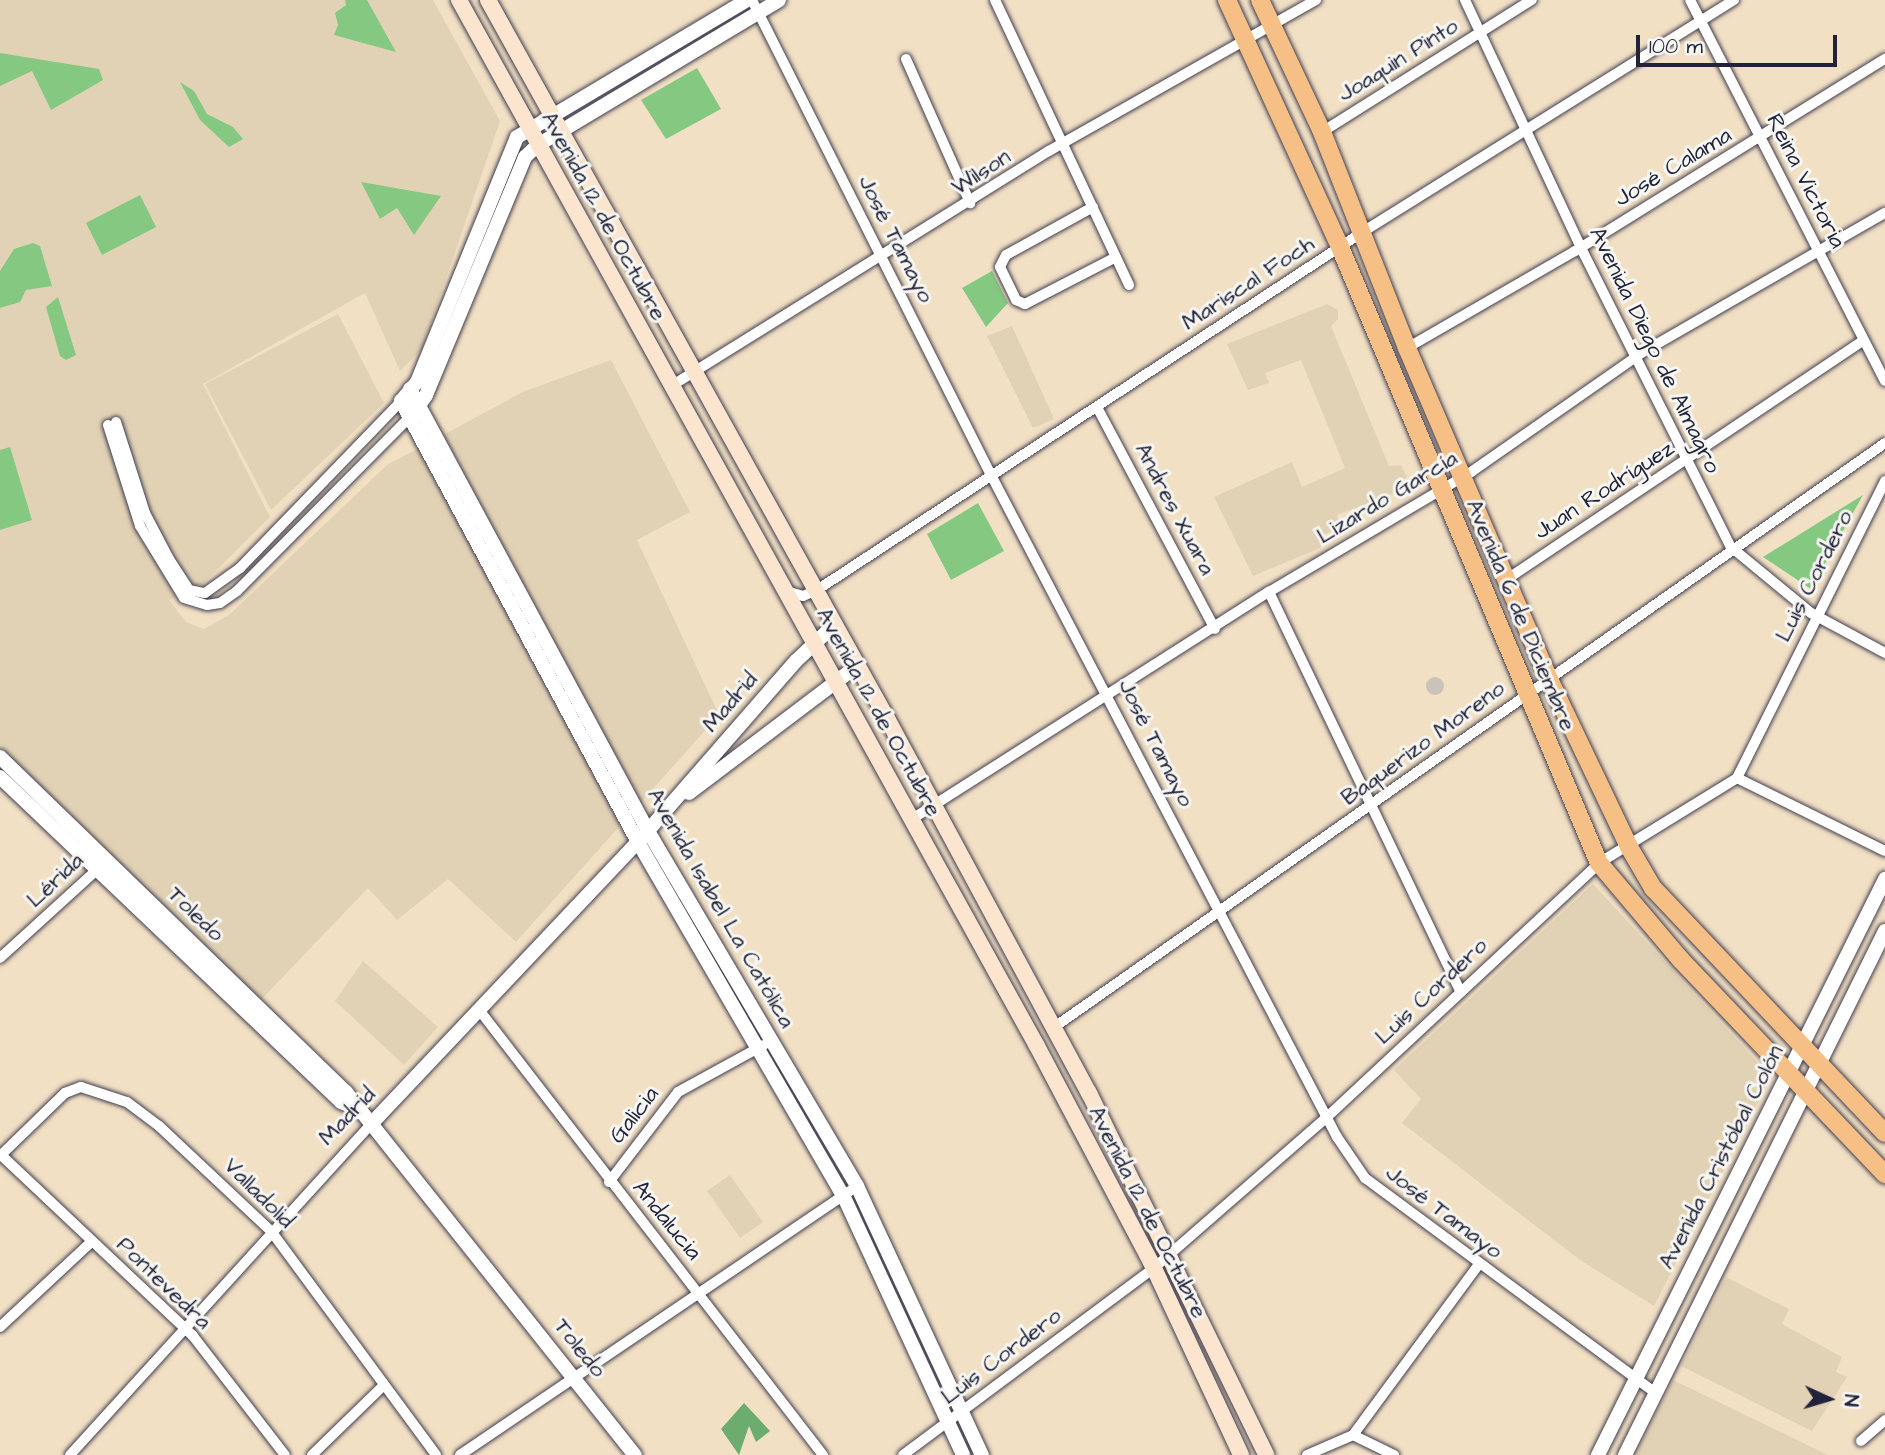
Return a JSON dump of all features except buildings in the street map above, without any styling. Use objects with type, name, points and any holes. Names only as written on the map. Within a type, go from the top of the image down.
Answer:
[{"type":"main road","name":"Avenida 12 de Octubre","points":[[459,0],[836,679],[1154,1268],[1241,1455]]},
{"type":"main road","name":"Avenida 12 de Octubre","points":[[488,0],[817,590],[1053,1028],[1170,1254],[1266,1455]]},
{"type":"main road","name":"Avenida 6 de Diciembre","points":[[1227,0],[1340,247],[1599,863],[1667,945],[1885,1174]]},
{"type":"main road","name":"Avenida 6 de Diciembre","points":[[1260,0],[1322,132],[1407,348],[1549,679],[1629,846],[1653,888],[1885,1133]]},
{"type":"street","points":[[206,599],[240,568],[410,389],[517,137],[752,4],[779,0]]},
{"type":"street","points":[[995,0],[1129,285]]},
{"type":"street","name":"Wilson","points":[[671,386],[881,260],[1064,143],[1245,37],[1274,26],[1316,0]]},
{"type":"street","name":"Avenida Diego de Almagro","points":[[1465,0],[1634,357],[1731,547],[1816,617],[1885,653]]},
{"type":"street","name":"Joaquin Pinto","points":[[1322,132],[1532,0]]},
{"type":"street","name":"Reina Victoria","points":[[1690,0],[1885,381]]},
{"type":"street","name":"Mariscal Foch","points":[[817,590],[991,475],[1098,409],[1361,233],[1734,0]]},
{"type":"street","points":[[112,423],[145,513],[169,559],[189,590],[220,603],[237,591],[415,412],[525,157],[538,145],[752,4]]},
{"type":"street","name":"José Tamayo","points":[[752,4],[991,475],[1326,1118],[1365,1178],[1634,1381],[1656,1393]]},
{"type":"street","points":[[906,59],[970,203]]},
{"type":"street","name":"José Calama","points":[[1407,348],[1581,248],[1885,59]]},
{"type":"street","points":[[1093,208],[1006,255],[1000,267],[1016,300],[1025,304],[1116,257]]},
{"type":"street","name":"Lizardo García","points":[[912,819],[1109,698],[1269,592],[1463,477],[1634,357],[1820,254],[1885,213]]},
{"type":"street","name":"Juan Rodríguez","points":[[1507,579],[1686,462],[1863,341]]},
{"type":"street","name":"Avenida Isabel La Católica","points":[[410,389],[415,412],[638,842],[843,1195],[963,1455]]},
{"type":"street","name":"Avenida Isabel La Católica","points":[[401,401],[415,412],[648,831],[857,1186],[982,1455]]},
{"type":"street","name":"Andres Xuara","points":[[1098,409],[1215,629]]},
{"type":"street","name":"Baquerizo Moreno","points":[[1053,1028],[1371,808],[1731,547],[1885,443]]},
{"type":"street","name":"Luis Cordero","points":[[903,1455],[1154,1268],[1326,1118],[1599,863],[1737,778],[1885,481]]},
{"type":"street","points":[[786,591],[803,596],[817,590]]},
{"type":"street","points":[[1269,592],[1460,991]]},
{"type":"street","name":"Madrid","points":[[70,1455],[186,1329],[271,1231],[638,842],[815,642],[835,624]]},
{"type":"street","name":"Madrid","points":[[663,813],[836,679],[858,665]]},
{"type":"street","name":"Toledo","points":[[0,757],[102,865],[341,1102],[356,1108],[371,1124],[635,1455]]},
{"type":"street","name":"Toledo","points":[[0,777],[102,865]]},
{"type":"street","points":[[1737,778],[1885,851]]},
{"type":"street","name":"Lérida","points":[[0,958],[102,865]]},
{"type":"street","name":"Avenida Cristóbal Colón","points":[[1598,1455],[1885,879]]},
{"type":"street","points":[[1858,932],[1883,940]]},
{"type":"street","name":"Avenida Cristóbal Colón","points":[[1625,1455],[1817,1061],[1883,940]]},
{"type":"street","name":"Andalucia","points":[[480,1011],[609,1182],[701,1294],[823,1455]]},
{"type":"street","name":"Galicia","points":[[609,1182],[678,1092],[773,1041]]},
{"type":"street","name":"Valladolid","points":[[0,1155],[56,1100],[81,1087],[127,1102],[159,1126],[271,1231],[436,1455]]},
{"type":"street","name":"Pontevedra","points":[[0,1155],[186,1329],[285,1455]]},
{"type":"street","points":[[460,1455],[857,1186]]},
{"type":"street","points":[[0,1327],[91,1242]]},
{"type":"street","points":[[1307,1455],[1353,1435],[1479,1264]]},
{"type":"street","points":[[312,1455],[384,1385]]},
{"type":"street","points":[[1861,1441],[1885,1420]]},
{"type":"street","points":[[1353,1435],[1394,1455]]},
{"type":"shaded area","points":[[0,0],[433,0],[500,121],[422,349],[400,371],[365,293],[203,384],[270,517],[205,582],[169,600],[186,622],[204,629],[229,615],[387,465],[525,391],[611,360],[690,512],[637,540],[719,715],[516,942],[448,879],[397,920],[368,888],[257,1004],[0,752]]},
{"type":"shaded area","points":[[1327,304],[1338,310],[1338,319],[1331,326],[1389,466],[1401,465],[1407,477],[1396,485],[1400,491],[1337,515],[1342,527],[1323,535],[1327,545],[1253,576],[1214,497],[1292,462],[1302,487],[1345,468],[1301,360],[1265,373],[1269,383],[1248,390],[1227,344]]},
{"type":"shaded area","points":[[338,314],[384,403],[271,510],[205,384]]},
{"type":"shaded area","points":[[1012,326],[1054,419],[1033,428],[987,336]]},
{"type":"shaded area","points":[[1435,677],[1441,680],[1444,686],[1441,692],[1435,695],[1429,692],[1426,686],[1429,680]]},
{"type":"shaded area","points":[[1593,884],[1771,1077],[1654,1306],[1580,1260],[1402,1123],[1421,1099],[1394,1070]]},
{"type":"shaded area","points":[[363,961],[438,1027],[404,1065],[335,1001]]},
{"type":"shaded area","points":[[730,1175],[763,1222],[740,1238],[707,1191]]},
{"type":"shaded area","points":[[1726,1277],[1789,1309],[1782,1324],[1842,1357],[1836,1372],[1847,1377],[1812,1431],[1681,1366]]},
{"type":"shaded area","points":[[1673,1380],[1828,1455],[1635,1455]]},
{"type":"green space","points":[[345,0],[367,0],[396,52],[334,35],[338,25],[335,13],[346,5]]},
{"type":"green space","points":[[0,53],[99,69],[103,80],[51,110],[32,71],[0,86]]},
{"type":"green space","points":[[697,68],[721,109],[666,139],[641,100]]},
{"type":"green space","points":[[180,82],[194,91],[207,114],[233,127],[243,139],[229,147],[200,120]]},
{"type":"green space","points":[[361,182],[441,196],[414,235],[397,208],[380,219]]},
{"type":"green space","points":[[140,195],[156,227],[102,255],[86,223]]},
{"type":"green space","points":[[33,243],[40,246],[52,286],[26,290],[20,302],[0,308],[0,271],[14,249]]},
{"type":"green space","points":[[992,271],[1008,303],[986,327],[962,288]]},
{"type":"green space","points":[[58,297],[76,355],[66,360],[60,356],[46,307]]},
{"type":"green space","points":[[10,447],[32,520],[0,530],[0,450]]},
{"type":"green space","points":[[1863,495],[1811,589],[1763,557]]},
{"type":"green space","points":[[978,503],[1004,551],[951,580],[927,534]]},
{"type":"green space","points":[[744,1403],[770,1431],[756,1442],[749,1426],[739,1455],[721,1429]]}]
